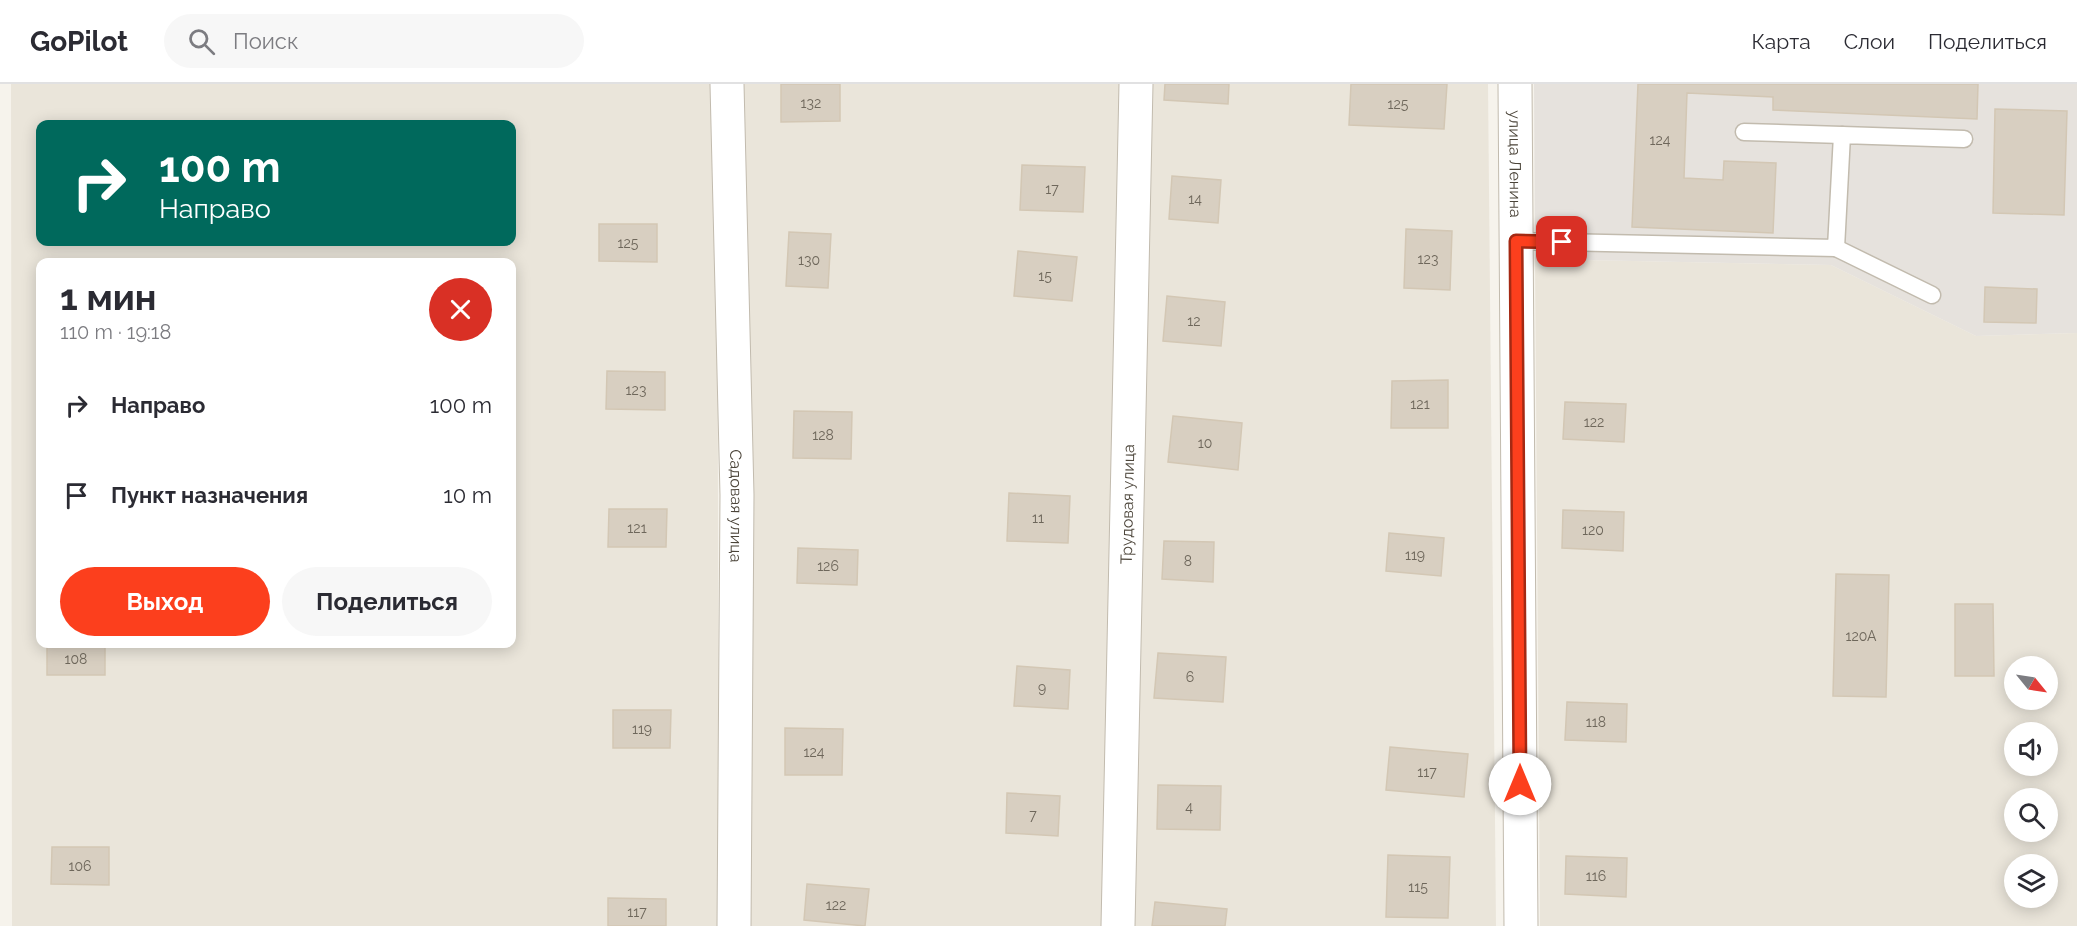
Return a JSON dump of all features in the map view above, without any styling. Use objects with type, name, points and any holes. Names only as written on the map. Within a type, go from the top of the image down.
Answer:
[{"type":"street","name":"Садовая улица","points":[[727,84],[737,495],[734,926]]},
{"type":"street","name":"Трудовая улица","points":[[1118,926],[1136,84]]},
{"type":"street","name":"улица Ленина","points":[[1515,84],[1521,926]]},
{"type":"lane","points":[[1744,132],[1964,140]]},
{"type":"lane","points":[[1836,248],[1842,135]]},
{"type":"lane","points":[[1516,241],[1836,248],[1932,295]]},
{"type":"shaded area","points":[[11,84],[717,84],[719,926],[12,926]]},
{"type":"shaded area","points":[[736,84],[1488,84],[1496,926],[738,926]]},
{"type":"shaded area","points":[[1534,84],[2077,84],[2077,333],[1976,336],[1831,265],[1535,259]]},
{"type":"shaded area","points":[[1535,259],[1831,265],[1976,336],[2077,333],[2077,926],[1540,926]]},
{"type":"building","points":[[781,84],[840,84],[840,121],[781,122]]},
{"type":"building","points":[[1165,84],[1229,84],[1228,104],[1164,100]]},
{"type":"building","points":[[1351,84],[1447,84],[1444,129],[1349,125]]},
{"type":"building","points":[[1638,84],[1978,84],[1977,119],[1773,110],[1773,97],[1687,93],[1684,178],[1723,180],[1724,161],[1776,163],[1773,233],[1632,227]]},
{"type":"building","points":[[1995,109],[2067,111],[2064,215],[1993,213]]},
{"type":"building","points":[[1022,165],[1085,167],[1083,212],[1020,210]]},
{"type":"building","points":[[1172,176],[1221,180],[1218,223],[1169,219]]},
{"type":"building","points":[[599,224],[657,224],[657,262],[599,261]]},
{"type":"building","points":[[1406,229],[1452,231],[1450,290],[1404,288]]},
{"type":"building","points":[[789,232],[831,234],[828,288],[786,286]]},
{"type":"building","points":[[1018,251],[1077,257],[1072,301],[1014,296]]},
{"type":"building","points":[[1985,287],[2037,289],[2036,323],[1984,322]]},
{"type":"building","points":[[1167,296],[1225,302],[1221,346],[1163,341]]},
{"type":"building","points":[[607,371],[665,372],[665,410],[606,409]]},
{"type":"building","points":[[1448,380],[1448,428],[1391,428],[1392,381]]},
{"type":"building","points":[[1565,402],[1626,404],[1624,442],[1563,439]]},
{"type":"building","points":[[794,411],[852,412],[851,459],[793,458]]},
{"type":"building","points":[[1173,416],[1242,423],[1238,470],[1168,462]]},
{"type":"building","points":[[1009,493],[1070,496],[1068,543],[1007,541]]},
{"type":"building","points":[[609,509],[667,509],[666,547],[608,547]]},
{"type":"building","points":[[1563,510],[1624,512],[1623,551],[1562,548]]},
{"type":"building","points":[[1389,533],[1444,538],[1441,576],[1386,571]]},
{"type":"building","points":[[1164,541],[1214,542],[1213,582],[1162,579]]},
{"type":"building","points":[[798,548],[858,550],[857,585],[797,583]]},
{"type":"building","points":[[1836,574],[1889,575],[1886,697],[1833,696]]},
{"type":"building","points":[[1955,604],[1993,604],[1994,676],[1955,676]]},
{"type":"building","points":[[47,648],[105,648],[105,675],[47,675]]},
{"type":"building","points":[[1158,653],[1226,657],[1223,702],[1154,698]]},
{"type":"building","points":[[1017,666],[1070,670],[1068,709],[1014,706]]},
{"type":"building","points":[[1567,702],[1627,704],[1626,742],[1565,740]]},
{"type":"building","points":[[613,710],[671,710],[670,748],[613,748]]},
{"type":"building","points":[[785,728],[843,729],[842,775],[785,775]]},
{"type":"building","points":[[1390,747],[1468,754],[1464,797],[1386,790]]},
{"type":"building","points":[[1158,785],[1221,786],[1220,830],[1157,829]]},
{"type":"building","points":[[1007,793],[1060,796],[1058,836],[1006,833]]},
{"type":"building","points":[[52,847],[109,847],[109,885],[51,884]]},
{"type":"building","points":[[1388,855],[1450,857],[1448,918],[1386,917]]},
{"type":"building","points":[[1566,856],[1627,858],[1626,897],[1565,894]]},
{"type":"building","points":[[807,884],[869,889],[865,926],[804,920]]},
{"type":"building","points":[[608,898],[666,899],[666,926],[608,926]]},
{"type":"building","points":[[1155,902],[1227,909],[1225,926],[1152,926]]},
{"type":"route","points":[[1520,784],[1516,241],[1562,242]]}]
